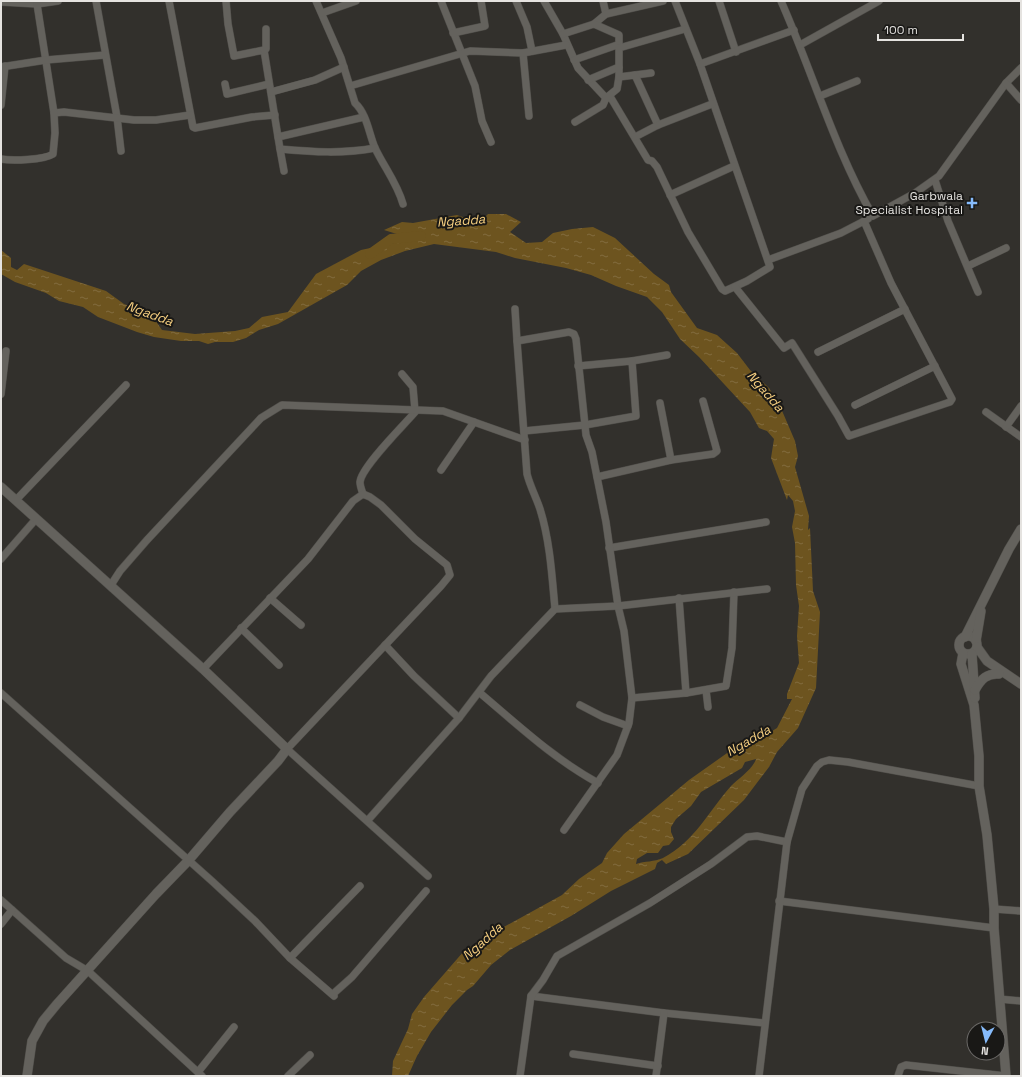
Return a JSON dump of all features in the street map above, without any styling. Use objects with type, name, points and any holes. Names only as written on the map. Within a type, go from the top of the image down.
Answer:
[{"type":"street","points":[[1,2],[37,4],[58,1]]},
{"type":"street","points":[[96,1],[117,117],[121,152]]},
{"type":"street","points":[[168,1],[193,127],[195,128],[252,117],[275,115]]},
{"type":"street","points":[[226,1],[228,24],[234,56],[264,50]]},
{"type":"street","points":[[316,1],[344,67],[355,103],[361,108],[375,148],[385,169],[398,187],[403,204]]},
{"type":"street","points":[[322,13],[356,1]]},
{"type":"street","points":[[441,1],[475,86],[482,121],[491,142]]},
{"type":"street","points":[[453,33],[485,26],[481,1]]},
{"type":"street","points":[[516,1],[527,27],[532,51]]},
{"type":"street","points":[[544,1],[563,34],[566,45],[574,60],[588,80],[606,98],[611,98],[648,160],[652,160],[657,167],[688,232],[722,289],[725,291],[770,268],[712,104],[700,64],[675,1]]},
{"type":"street","points":[[602,1],[606,14]]},
{"type":"street","points":[[563,34],[594,24],[606,14],[663,1]]},
{"type":"street","points":[[719,1],[736,52]]},
{"type":"street","points":[[781,1],[842,152],[873,216]]},
{"type":"street","points":[[800,45],[879,1]]},
{"type":"street","points":[[1,159],[29,159],[50,156],[53,154],[55,132],[54,113],[37,4]]},
{"type":"street","points":[[575,122],[603,105],[606,98],[617,89],[619,77],[619,35],[594,24]]},
{"type":"street","points":[[266,29],[266,49],[264,50],[284,170]]},
{"type":"street","points":[[574,60],[617,45],[619,48],[685,29]]},
{"type":"street","points":[[700,64],[794,30]]},
{"type":"street","points":[[350,86],[470,51],[482,50],[523,53],[566,45]]},
{"type":"street","points":[[523,53],[529,116]]},
{"type":"street","points":[[1,105],[3,67],[46,60],[106,55]]},
{"type":"street","points":[[271,92],[315,80],[344,67]]},
{"type":"street","points":[[588,80],[619,67]]},
{"type":"street","points":[[768,260],[841,233],[915,193],[935,180],[1006,83],[1021,68]]},
{"type":"street","points":[[619,77],[651,72]]},
{"type":"street","points":[[635,75],[658,125]]},
{"type":"street","points":[[820,96],[857,81]]},
{"type":"street","points":[[1006,83],[1021,100]]},
{"type":"street","points":[[225,84],[227,94],[270,84]]},
{"type":"street","points":[[635,137],[658,125],[712,104]]},
{"type":"street","points":[[54,113],[64,112],[156,120],[190,115]]},
{"type":"street","points":[[278,137],[364,116]]},
{"type":"street","points":[[280,149],[326,153],[375,148]]},
{"type":"street","points":[[670,195],[734,166]]},
{"type":"street","points":[[935,180],[948,221],[978,292]]},
{"type":"street","points":[[734,287],[784,348],[792,343],[835,410],[849,436],[950,402],[952,399],[905,309],[864,221]]},
{"type":"street","points":[[968,266],[1006,248]]},
{"type":"street","points":[[515,309],[527,474],[540,509],[552,566],[555,609]]},
{"type":"street","points":[[818,352],[905,309]]},
{"type":"street","points":[[517,341],[562,332],[574,334],[584,425],[597,477],[610,548],[618,606],[624,631],[632,698],[628,726],[617,755],[564,830]]},
{"type":"street","points":[[1,394],[6,351]]},
{"type":"street","points":[[578,366],[632,361],[667,355]]},
{"type":"street","points":[[524,431],[584,425],[636,416],[632,361]]},
{"type":"street","points":[[855,405],[935,366]]},
{"type":"street","points":[[363,494],[360,482],[366,470],[415,411],[414,392],[411,383],[402,374]]},
{"type":"street","points":[[16,500],[126,385]]},
{"type":"street","points":[[597,477],[671,460],[713,454],[716,451],[703,401]]},
{"type":"street","points":[[660,403],[671,460]]},
{"type":"street","points":[[111,585],[120,571],[147,540],[261,418],[282,405],[443,411],[525,440]]},
{"type":"street","points":[[1006,427],[1021,406]]},
{"type":"street","points":[[986,412],[1021,438]]},
{"type":"street","points":[[441,470],[474,422]]},
{"type":"street","points":[[1,487],[36,520],[111,585],[203,669],[287,749],[368,820],[428,876]]},
{"type":"street","points":[[203,669],[308,559],[353,501],[363,494]]},
{"type":"street","points":[[26,1076],[32,1041],[43,1021],[126,926],[188,861],[230,812],[278,762],[287,749],[450,575],[447,565],[414,539],[381,504],[363,494]]},
{"type":"street","points":[[1,559],[36,520]]},
{"type":"street","points":[[610,548],[766,522]]},
{"type":"street","points":[[1021,530],[1009,549],[965,637],[959,644],[973,650],[1021,684]]},
{"type":"street","points":[[368,820],[459,718],[480,693],[491,676],[555,609],[618,606],[767,589]]},
{"type":"street","points":[[632,698],[686,693],[726,686],[732,648],[734,592]]},
{"type":"street","points":[[270,598],[301,625]]},
{"type":"street","points":[[679,598],[686,693]]},
{"type":"street","points":[[982,601],[973,650],[976,662],[999,674]]},
{"type":"street","points":[[241,628],[279,665]]},
{"type":"street","points":[[898,1076],[901,1067],[906,1065],[1006,1076],[999,999],[994,909],[987,835],[979,786],[979,756],[974,705],[975,690],[972,637],[965,637]]},
{"type":"street","points":[[385,645],[414,676],[459,718]]},
{"type":"street","points":[[973,650],[961,664],[974,705]]},
{"type":"street","points":[[975,690],[985,677],[991,674],[1009,676]]},
{"type":"street","points":[[706,690],[708,707]]},
{"type":"street","points":[[480,693],[528,735],[577,772],[598,783]]},
{"type":"street","points":[[1,694],[255,921],[290,958],[334,995],[352,977],[426,891]]},
{"type":"street","points":[[580,705],[603,717],[628,726]]},
{"type":"street","points":[[758,1076],[787,842],[802,789],[817,766],[822,762],[829,760],[848,762],[979,786]]},
{"type":"street","points":[[520,1076],[531,996],[543,980],[557,956],[650,903],[711,864],[747,837],[757,836],[787,842]]},
{"type":"street","points":[[290,958],[360,886]]},
{"type":"street","points":[[1,900],[66,958],[88,970],[200,1074],[234,1027]]},
{"type":"street","points":[[779,901],[994,928]]},
{"type":"street","points":[[994,909],[1021,911]]},
{"type":"street","points":[[1,924],[12,910]]},
{"type":"street","points":[[531,996],[664,1013],[765,1023]]},
{"type":"street","points":[[999,999],[1021,1001]]},
{"type":"street","points":[[656,1076],[664,1013]]},
{"type":"street","points":[[574,1054],[658,1066]]},
{"type":"street","points":[[288,1076],[310,1055]]},
{"type":"water","points":[[488,214],[506,214],[521,222],[510,232],[526,243],[542,242],[553,233],[593,227],[615,238],[654,274],[669,285],[671,292],[697,328],[717,335],[737,353],[750,370],[769,388],[780,406],[795,441],[798,456],[795,467],[809,516],[808,530],[810,528],[813,591],[820,612],[816,688],[798,728],[777,752],[769,767],[744,800],[688,854],[666,864],[662,860],[657,863],[655,869],[611,891],[571,916],[510,950],[491,965],[473,986],[452,1005],[431,1032],[417,1056],[408,1076],[392,1076],[393,1061],[408,1029],[412,1014],[424,997],[464,951],[491,934],[562,895],[579,879],[602,863],[607,853],[624,834],[689,780],[730,751],[756,741],[777,728],[792,699],[787,699],[787,694],[799,663],[797,636],[799,606],[796,585],[795,543],[792,527],[795,511],[793,501],[788,495],[787,500],[771,458],[774,439],[767,431],[759,428],[750,412],[699,357],[680,339],[662,312],[647,297],[591,275],[566,268],[515,258],[496,252],[434,244],[405,251],[381,260],[361,271],[347,285],[278,324],[259,330],[246,338],[233,342],[215,342],[208,344],[199,341],[181,341],[154,337],[137,332],[98,317],[83,307],[59,301],[46,293],[15,282],[1,274],[1,250],[11,258],[11,267],[17,270],[24,264],[106,291],[124,304],[156,316],[155,320],[162,330],[195,334],[235,331],[249,328],[262,317],[288,312],[316,274],[361,250],[413,239],[384,230],[402,222],[413,223],[457,215],[479,223]],"holes":[[[756,759],[749,770],[731,786],[684,844],[663,858],[636,864],[637,859],[647,853],[658,853],[663,846],[669,845],[674,839],[671,832],[671,827],[676,819],[691,806],[701,792],[742,768],[745,762]]]},
{"type":"waterway","name":"Ngadda","points":[[370,254],[391,239],[421,236]]},
{"type":"place","name":"Garbwala Specialist Hospital","points":[[972,203]]}]
